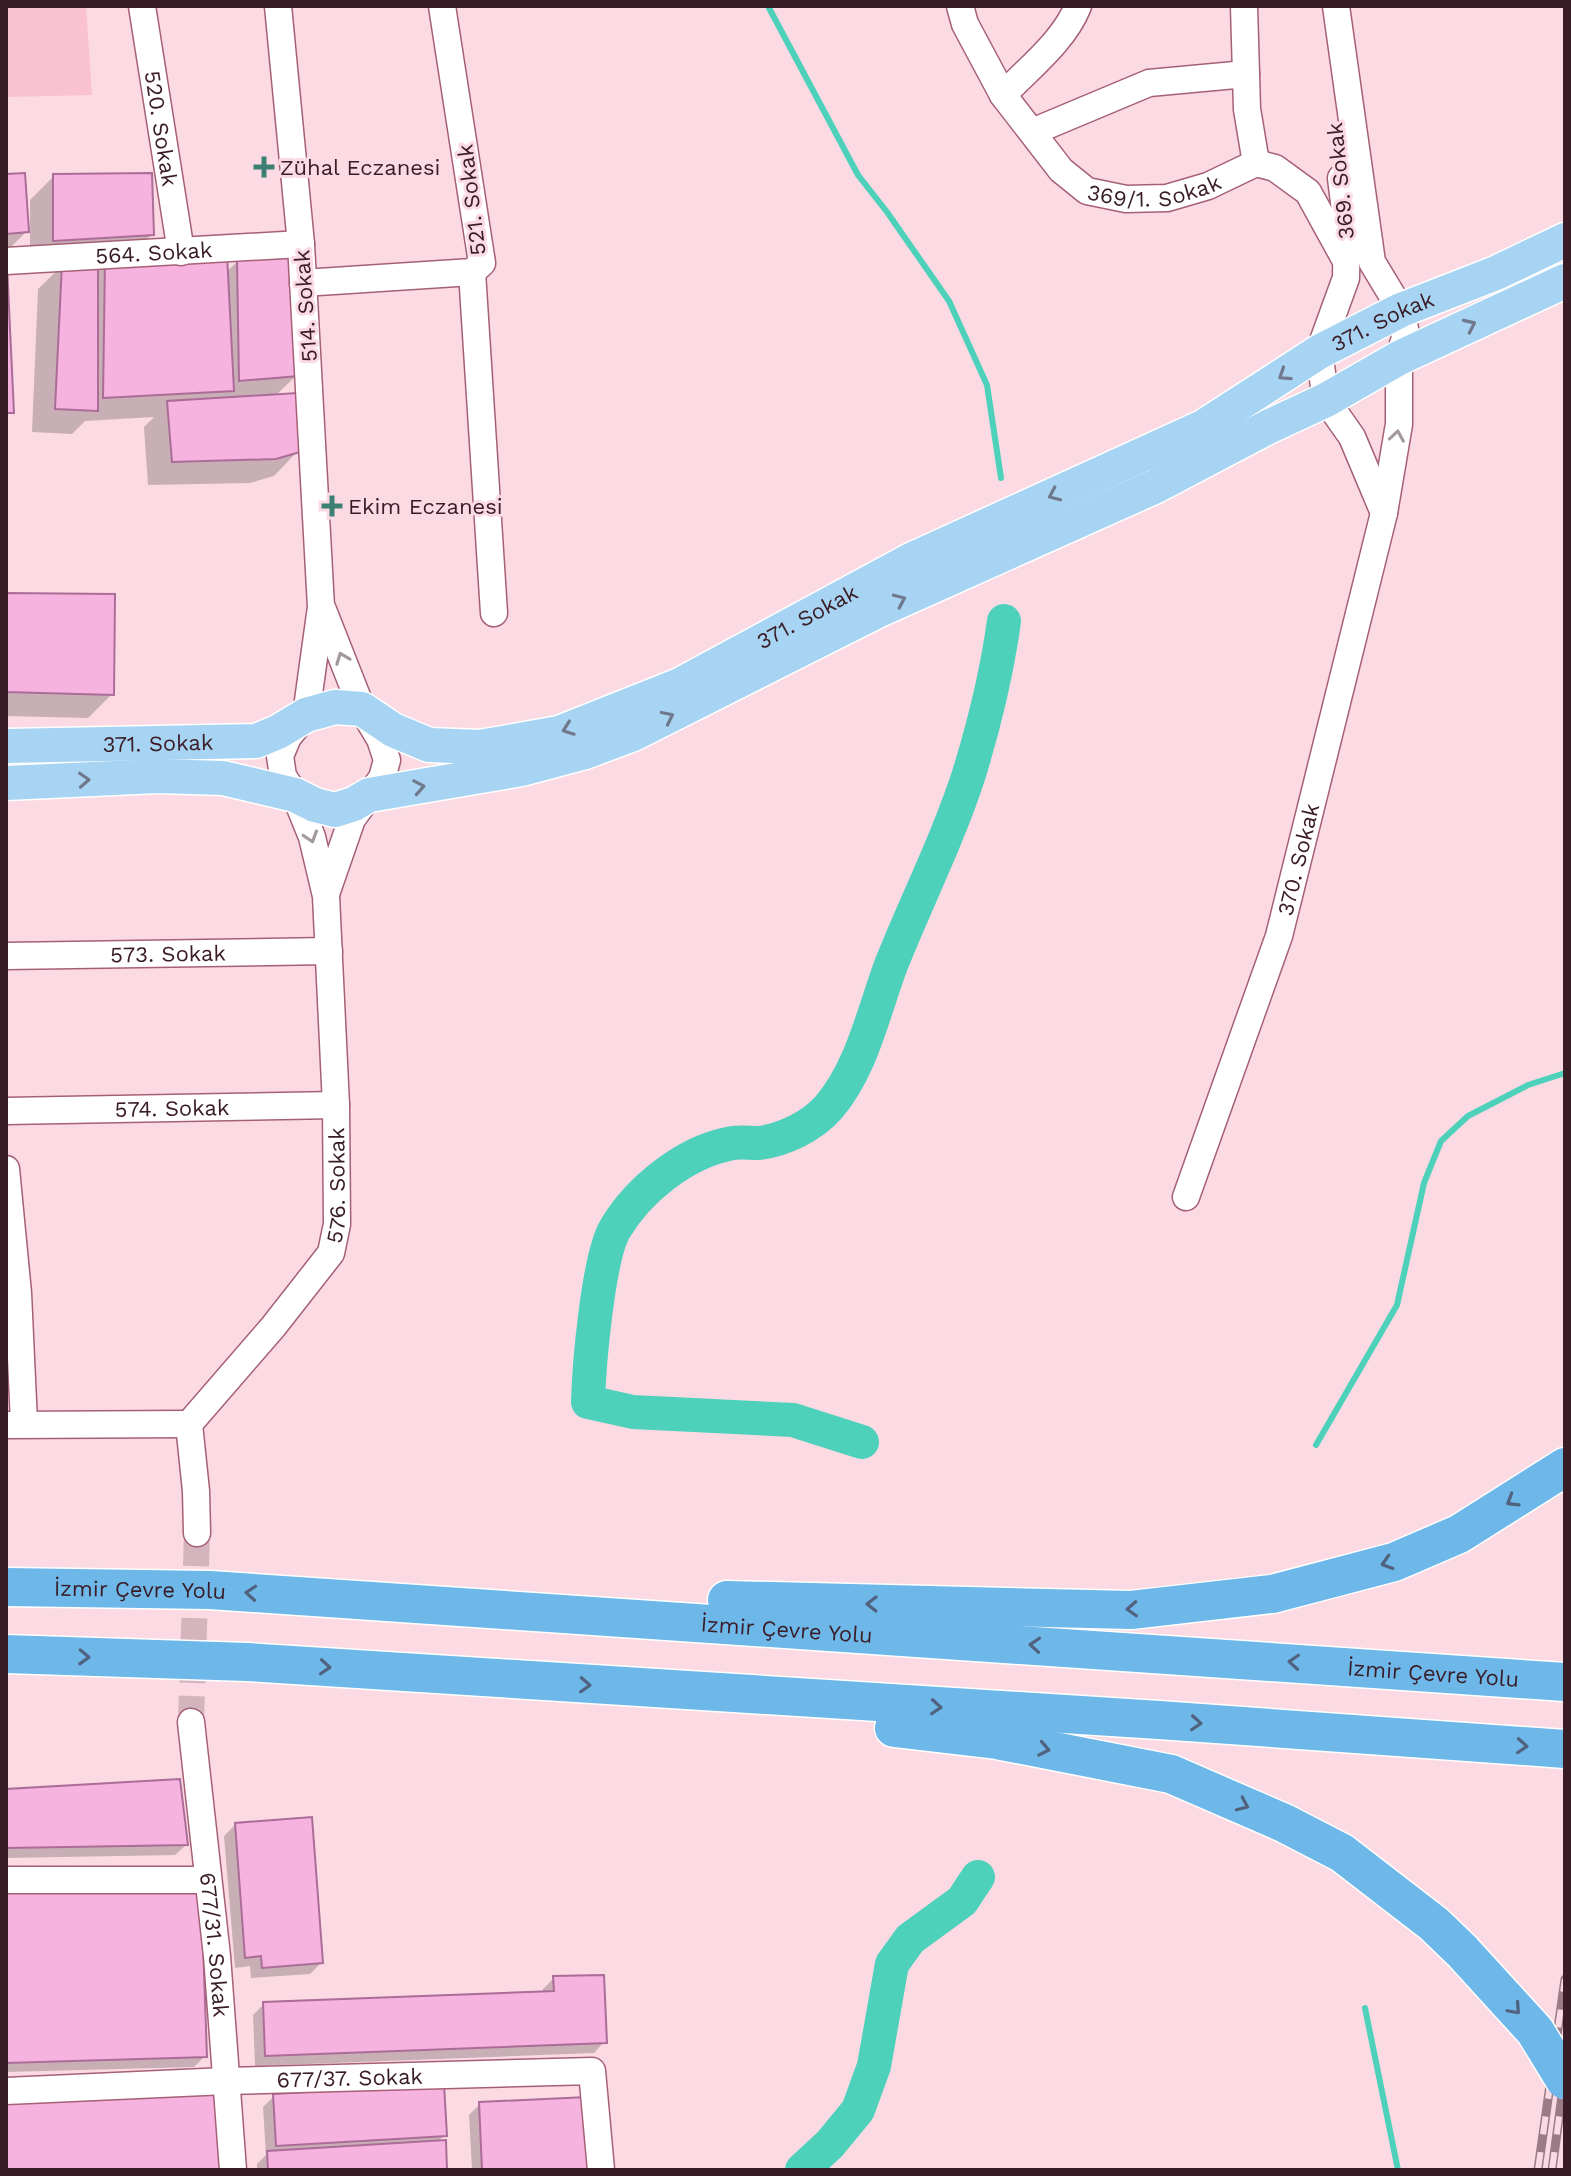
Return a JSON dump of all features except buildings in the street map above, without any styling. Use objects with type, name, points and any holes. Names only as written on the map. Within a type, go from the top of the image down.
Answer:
[{"type":"highway","points":[[357,1600],[499,1592],[1131,1610],[1272,1594],[1394,1562],[1459,1534],[1565,1467]]},
{"type":"highway","name":"İzmir Çevre Yolu","points":[[6,1587],[210,1590],[1565,1682]]},
{"type":"highway","points":[[6,1654],[247,1662],[1565,1749]]},
{"type":"highway","points":[[719,1693],[885,1727],[997,1740],[1171,1774],[1284,1823],[1342,1853],[1434,1924],[1535,2031],[1565,2080]]},
{"type":"main road","name":"371. Sokak","points":[[6,746],[256,741],[306,715],[335,707],[362,709],[393,730],[429,745],[480,747],[559,733],[680,685],[911,560],[1203,427],[1319,352],[1401,310],[1496,273],[1565,240]]},
{"type":"main road","name":"371. Sokak","points":[[6,783],[158,776],[223,778],[295,795],[335,810],[369,795],[521,769],[585,752],[633,734],[877,611],[1156,486],[1326,400],[1399,358],[1565,281]]},
{"type":"street","name":"520. Sokak","points":[[142,6],[181,252]]},
{"type":"street","name":"514. Sokak","points":[[278,6],[301,244],[321,607]]},
{"type":"street","name":"521. Sokak","points":[[303,283],[472,272],[482,263],[442,6]]},
{"type":"street","name":"369/1. Sokak","points":[[960,6],[965,24],[1003,95],[1061,170],[1087,191],[1126,199],[1167,198],[1208,186],[1256,163]]},
{"type":"street","points":[[1003,95],[1056,40],[1078,6]]},
{"type":"street","points":[[1244,6],[1247,109],[1256,163],[1275,168],[1308,192],[1346,261]]},
{"type":"street","name":"369. Sokak","points":[[1319,352],[1346,278],[1347,227],[1320,6]]},
{"type":"street","name":"369. Sokak","points":[[1336,6],[1372,262],[1401,310]]},
{"type":"street","points":[[1032,132],[1149,83],[1246,74]]},
{"type":"street","name":"564. Sokak","points":[[6,261],[301,244]]},
{"type":"street","points":[[472,272],[494,613]]},
{"type":"street","name":"370. Sokak","points":[[1186,1197],[1279,936],[1384,513],[1399,424],[1399,358],[1406,334],[1401,310]]},
{"type":"street","points":[[1319,352],[1326,400],[1352,437],[1384,513]]},
{"type":"street","points":[[321,607],[362,709],[380,739],[387,760],[382,778],[352,819],[326,896]]},
{"type":"street","points":[[321,607],[306,715],[288,737],[280,756],[283,776],[295,795],[312,837],[326,896]]},
{"type":"street","name":"576. Sokak","points":[[189,1424],[273,1327],[331,1253],[337,1224],[336,1105],[326,896]]},
{"type":"street","name":"573. Sokak","points":[[6,956],[329,951]]},
{"type":"street","name":"574. Sokak","points":[[6,1111],[336,1105]]},
{"type":"street","points":[[6,1169],[15,1424],[189,1424],[197,1533]]},
{"type":"street","name":"677/31. Sokak","points":[[191,1722],[217,1956],[233,2170]]},
{"type":"street","points":[[6,1880],[207,1880]]},
{"type":"street","name":"677/37. Sokak","points":[[6,2091],[226,2081],[592,2071],[601,2170]]},
{"type":"shaded area","points":[[6,6],[86,6],[92,95],[6,97]]},
{"type":"waterway","points":[[768,6],[858,175],[949,301],[987,385],[1001,478]]},
{"type":"waterway","points":[[862,1442],[793,1420],[633,1412],[588,1402],[599,1287],[615,1229],[649,1187],[679,1165],[711,1149],[736,1143],[759,1143],[796,1132],[821,1115],[840,1093],[866,1040],[891,965],[961,798],[985,718],[1004,621]]},
{"type":"waterway","points":[[1316,1445],[1397,1305],[1424,1183],[1441,1141],[1468,1116],[1528,1085],[1565,1073]]},
{"type":"waterway","points":[[802,2170],[830,2144],[858,2110],[874,2066],[892,1964],[910,1939],[962,1901],[978,1877]]},
{"type":"waterway","points":[[1365,2008],[1398,2170]]},
{"type":"tunnel","points":[[191,1722],[197,1533]]},
{"type":"railway","points":[[1538,2170],[1565,1979]]},
{"type":"railway","points":[[1552,2170],[1565,2073]]},
{"type":"place","name":"Zühal Eczanesi","points":[[264,167]]},
{"type":"place","name":"Ekim Eczanesi","points":[[332,506]]}]
